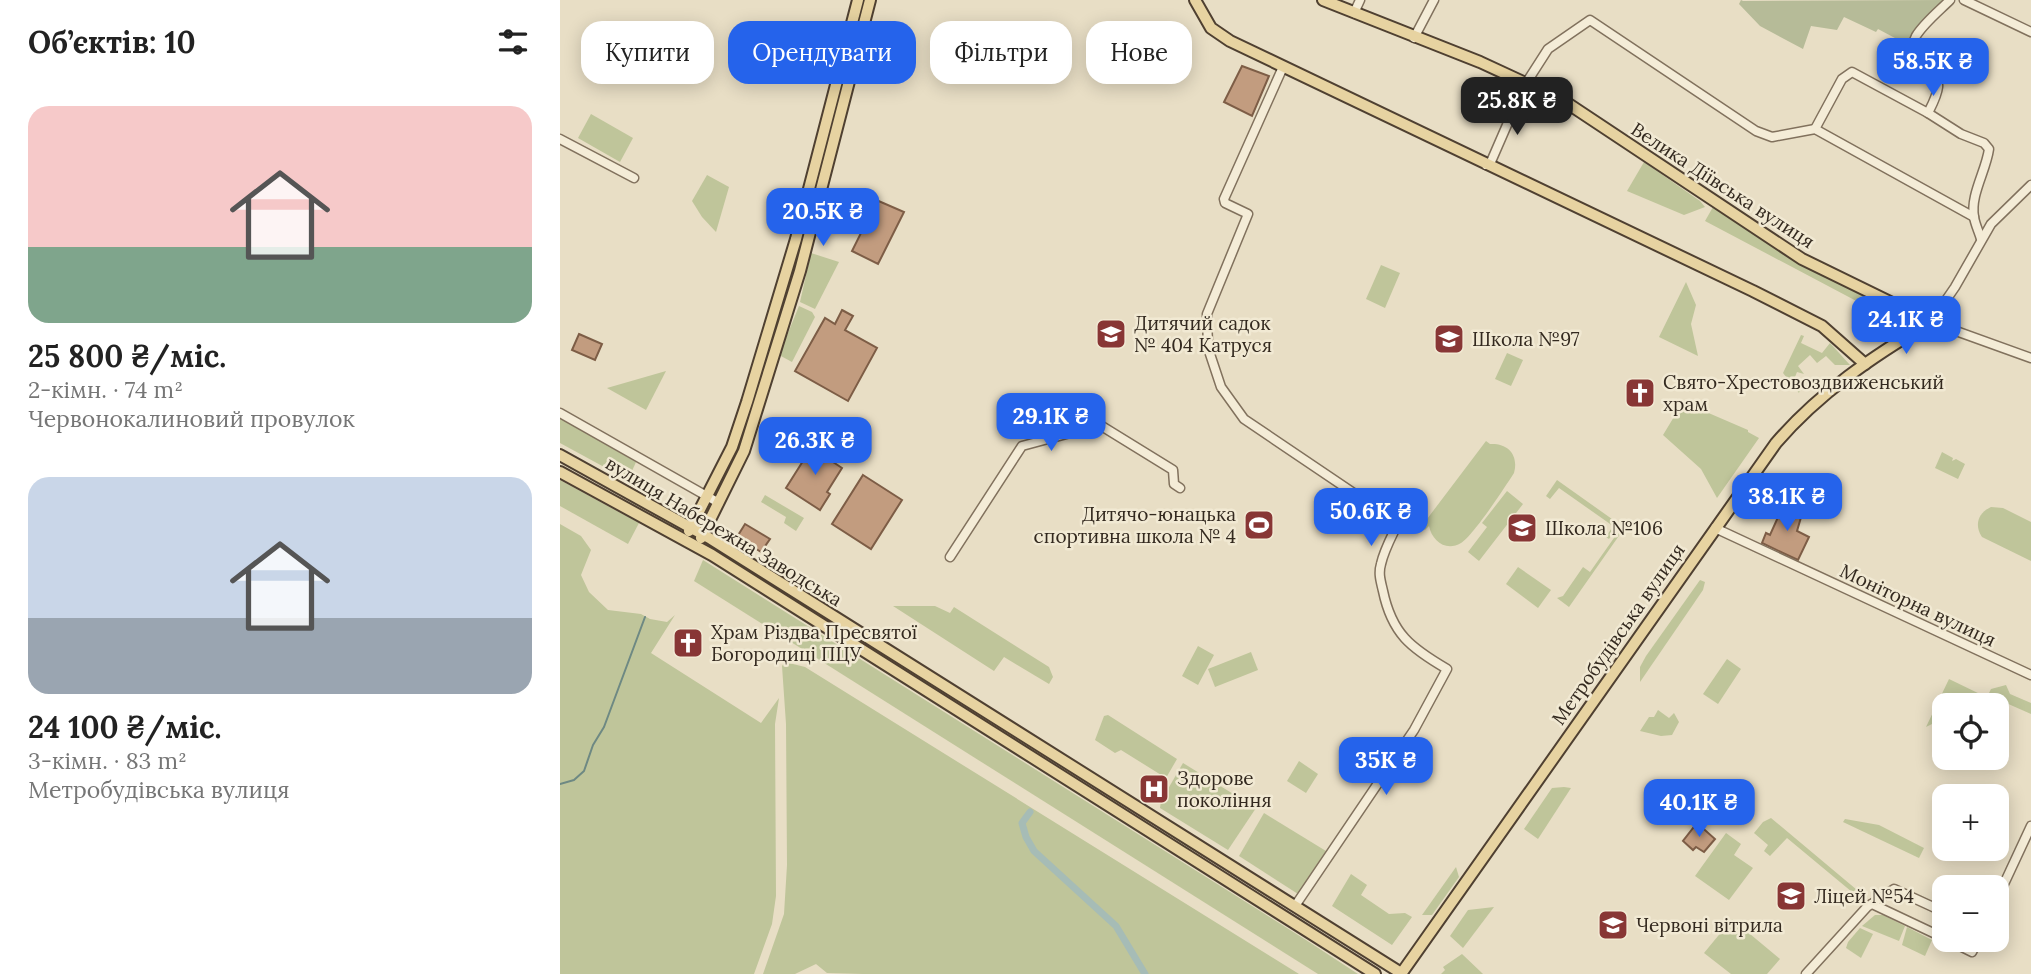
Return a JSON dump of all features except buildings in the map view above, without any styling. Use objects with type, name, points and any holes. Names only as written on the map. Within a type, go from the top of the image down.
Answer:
[{"type":"main road","points":[[685,540],[732,447],[803,209],[858,0]]},
{"type":"main road","points":[[697,546],[744,451],[816,212],[870,0]]},
{"type":"main road","points":[[1195,0],[1215,32],[1486,165],[1684,256],[1822,326],[1865,364]]},
{"type":"main road","name":"Велика Діївська вулиця","points":[[1323,0],[1527,83],[1564,101],[1802,259],[1931,322]]},
{"type":"main road","points":[[803,209],[816,212]]},
{"type":"main road","name":"Метробудівська вулиця","points":[[1402,974],[1769,452],[1797,418],[1865,364],[1931,322]]},
{"type":"main road","points":[[765,339],[777,343]]},
{"type":"main road","name":"вулиця Набережна Заводська","points":[[560,455],[703,534],[1402,974]]},
{"type":"main road","name":"вулиця Набережна Заводська","points":[[560,472],[697,546],[1375,974]]},
{"type":"main road","points":[[996,735],[1004,723]]},
{"type":"street","points":[[1354,13],[1360,0]]},
{"type":"street","points":[[1414,38],[1434,0]]},
{"type":"street","points":[[1928,113],[1938,87],[1937,78],[1921,60],[1913,45],[1915,37],[1950,0]]},
{"type":"street","points":[[1964,0],[2031,32]]},
{"type":"street","points":[[1486,165],[1490,163],[1527,83],[1548,49],[1590,20],[1756,131],[1772,137],[1815,129],[1974,217]]},
{"type":"street","points":[[1283,67],[1224,199],[1225,203],[1248,214],[1207,314],[1208,348],[1221,387],[1244,419],[1398,523],[1384,553],[1379,573],[1387,612],[1393,626],[1415,648],[1447,669],[1414,730],[1295,906]]},
{"type":"street","points":[[1815,129],[1842,79],[1852,72],[1961,134],[1984,143],[1989,149],[1974,205],[1974,217],[1982,239]]},
{"type":"street","points":[[560,139],[634,178]]},
{"type":"street","points":[[1931,322],[1992,224],[2031,186]]},
{"type":"street","name":"Велика Діївська вулиця","points":[[1931,322],[2031,358]]},
{"type":"street","points":[[560,413],[719,503]]},
{"type":"street","points":[[950,557],[1022,446],[1100,425],[1173,470],[1174,484],[1180,488]]},
{"type":"street","name":"Моніторна вулиця","points":[[1715,527],[2031,676]]},
{"type":"street","points":[[2008,875],[2031,826]]},
{"type":"street","points":[[1806,974],[1872,904],[1894,888],[1932,906]]},
{"type":"street","points":[[1872,904],[1932,932]]},
{"type":"green space","points":[[1741,0],[1947,0],[1908,45],[1878,29],[1876,32],[1844,17],[1837,30],[1811,26],[1803,49],[1760,26],[1739,4]]},
{"type":"green space","points":[[591,114],[633,138],[620,162],[578,138]]},
{"type":"green space","points":[[1644,162],[1705,207],[1684,215],[1627,191]]},
{"type":"green space","points":[[707,175],[729,187],[716,232],[692,201]]},
{"type":"green space","points":[[1713,207],[1800,263],[1867,296],[1862,304],[1705,221]]},
{"type":"green space","points":[[811,253],[839,262],[815,309],[800,302]]},
{"type":"green space","points":[[1381,265],[1400,273],[1385,308],[1366,299]]},
{"type":"green space","points":[[1686,282],[1696,305],[1691,324],[1698,356],[1659,337]]},
{"type":"green space","points":[[799,306],[812,312],[815,317],[792,362],[779,355]]},
{"type":"green space","points":[[1801,335],[1804,336],[1801,343],[1822,353],[1830,343],[1850,365],[1835,365],[1826,356],[1817,363],[1810,355],[1798,366],[1804,374],[1797,372],[1795,377],[1802,383],[1799,393],[1783,373]]},
{"type":"green space","points":[[1507,353],[1523,360],[1511,386],[1495,379]]},
{"type":"green space","points":[[666,371],[646,410],[607,388]]},
{"type":"green space","points":[[1683,402],[1748,430],[1759,438],[1717,498],[1701,469],[1663,435]]},
{"type":"green space","points":[[560,418],[636,462],[628,480],[560,443]]},
{"type":"green space","points":[[1486,441],[1511,451],[1515,461],[1514,473],[1489,511],[1466,539],[1450,546],[1440,544],[1429,526],[1425,530],[1421,527]]},
{"type":"green space","points":[[1942,452],[1953,458],[1952,461],[1956,459],[1965,464],[1958,479],[1935,468]]},
{"type":"green space","points":[[560,480],[639,523],[628,544],[560,506]]},
{"type":"green space","points":[[1557,480],[1619,524],[1609,539],[1606,537],[1613,526],[1559,488],[1550,499],[1546,496]]},
{"type":"green space","points":[[1507,491],[1523,504],[1479,561],[1468,552],[1487,527],[1482,523]]},
{"type":"green space","points":[[765,495],[804,518],[796,531],[784,523],[786,517],[761,502]]},
{"type":"green space","points":[[1991,507],[2003,508],[2031,522],[2031,561],[1982,537],[1978,528],[1979,520]]},
{"type":"green space","points":[[560,524],[581,536],[591,550],[581,575],[589,592],[608,610],[641,614],[650,619],[667,622],[675,615],[651,653],[761,723],[779,698],[775,724],[776,896],[772,924],[754,974],[560,974]]},
{"type":"green space","points":[[1621,528],[1623,530],[1569,607],[1557,598],[1563,596],[1583,567],[1590,572]]},
{"type":"green space","points":[[703,560],[1358,974],[1318,974],[694,581]]},
{"type":"green space","points":[[1518,567],[1551,590],[1538,608],[1506,584]]},
{"type":"green space","points":[[1700,580],[1705,582],[1703,590],[1640,682],[1640,667],[1646,656]]},
{"type":"green space","points":[[893,606],[935,606],[950,613],[954,607],[1049,667],[1053,677],[1049,684],[1004,657],[994,671]]},
{"type":"green space","points":[[1198,646],[1214,655],[1198,685],[1182,676]]},
{"type":"green space","points":[[1251,652],[1258,670],[1215,687],[1208,669]]},
{"type":"green space","points":[[1727,659],[1741,669],[1718,704],[1703,694]]},
{"type":"green space","points":[[785,662],[805,667],[1299,974],[863,974],[827,973],[816,964],[795,974],[763,974],[784,914],[787,865],[786,724],[782,666]]},
{"type":"green space","points":[[1949,679],[1978,693],[1942,693]]},
{"type":"green space","points":[[2006,685],[2010,694],[2031,703],[2031,714],[2009,704],[2009,693],[1989,693],[1991,689]]},
{"type":"green space","points":[[1658,710],[1669,718],[1674,713],[1679,722],[1672,735],[1661,736],[1640,731],[1649,717],[1654,717]]},
{"type":"green space","points":[[1108,715],[1177,759],[1166,778],[1121,750],[1115,753],[1095,740],[1104,716]]},
{"type":"green space","points":[[1299,761],[1318,774],[1306,793],[1287,781]]},
{"type":"green space","points":[[1183,763],[1256,808],[1228,850],[1160,808],[1161,801]]},
{"type":"green space","points":[[1552,788],[1571,788],[1538,839],[1524,829]]},
{"type":"green space","points":[[1264,813],[1326,851],[1298,894],[1239,856]]},
{"type":"green space","points":[[1771,818],[1863,895],[1852,892],[1787,838],[1770,856],[1764,851],[1768,845],[1754,833],[1763,822]]},
{"type":"green space","points":[[1845,819],[1879,825],[1924,848],[1919,858],[1843,822]]},
{"type":"green space","points":[[1726,833],[1741,844],[1734,855],[1753,868],[1729,900],[1695,876]]},
{"type":"green space","points":[[1456,867],[1459,877],[1432,915],[1422,915]]},
{"type":"green space","points":[[1351,874],[1367,885],[1361,895],[1389,914],[1405,913],[1412,917],[1392,945],[1332,906]]},
{"type":"green space","points":[[1494,907],[1463,948],[1450,936],[1468,910]]},
{"type":"green space","points":[[1875,915],[1883,915],[1905,926],[1899,941],[1862,926]]},
{"type":"green space","points":[[1732,919],[1780,959],[1767,974],[1731,974],[1704,953]]},
{"type":"green space","points":[[1907,927],[1932,940],[1925,956],[1902,945]]},
{"type":"green space","points":[[1860,928],[1873,934],[1861,958],[1846,948]]},
{"type":"green space","points":[[1462,954],[1483,974],[1441,974],[1445,970],[1443,967]]},
{"type":"waterway","points":[[560,784],[574,780],[584,771],[593,745],[604,727],[645,617]]},
{"type":"waterway","points":[[1030,812],[1022,823],[1034,851],[1116,926],[1145,974]]},
{"type":"place","name":"Дитячий садок № 404 Катруся","points":[[1111,334]]},
{"type":"place","name":"Школа №97","points":[[1449,339]]},
{"type":"place","name":"Свято-Хрестовоздвиженський храм","points":[[1640,393]]},
{"type":"place","name":"Дитячо-юнацька спортивна школа № 4","points":[[1259,525]]},
{"type":"place","name":"Школа №106","points":[[1522,528]]},
{"type":"place","name":"Храм Різдва Пресвятої Богородиці ПЦУ","points":[[688,643]]},
{"type":"place","name":"Здорове покоління","points":[[1154,789]]},
{"type":"place","name":"Ліцей №54","points":[[1791,896]]},
{"type":"place","name":"Червоні вітрила","points":[[1613,925]]}]
